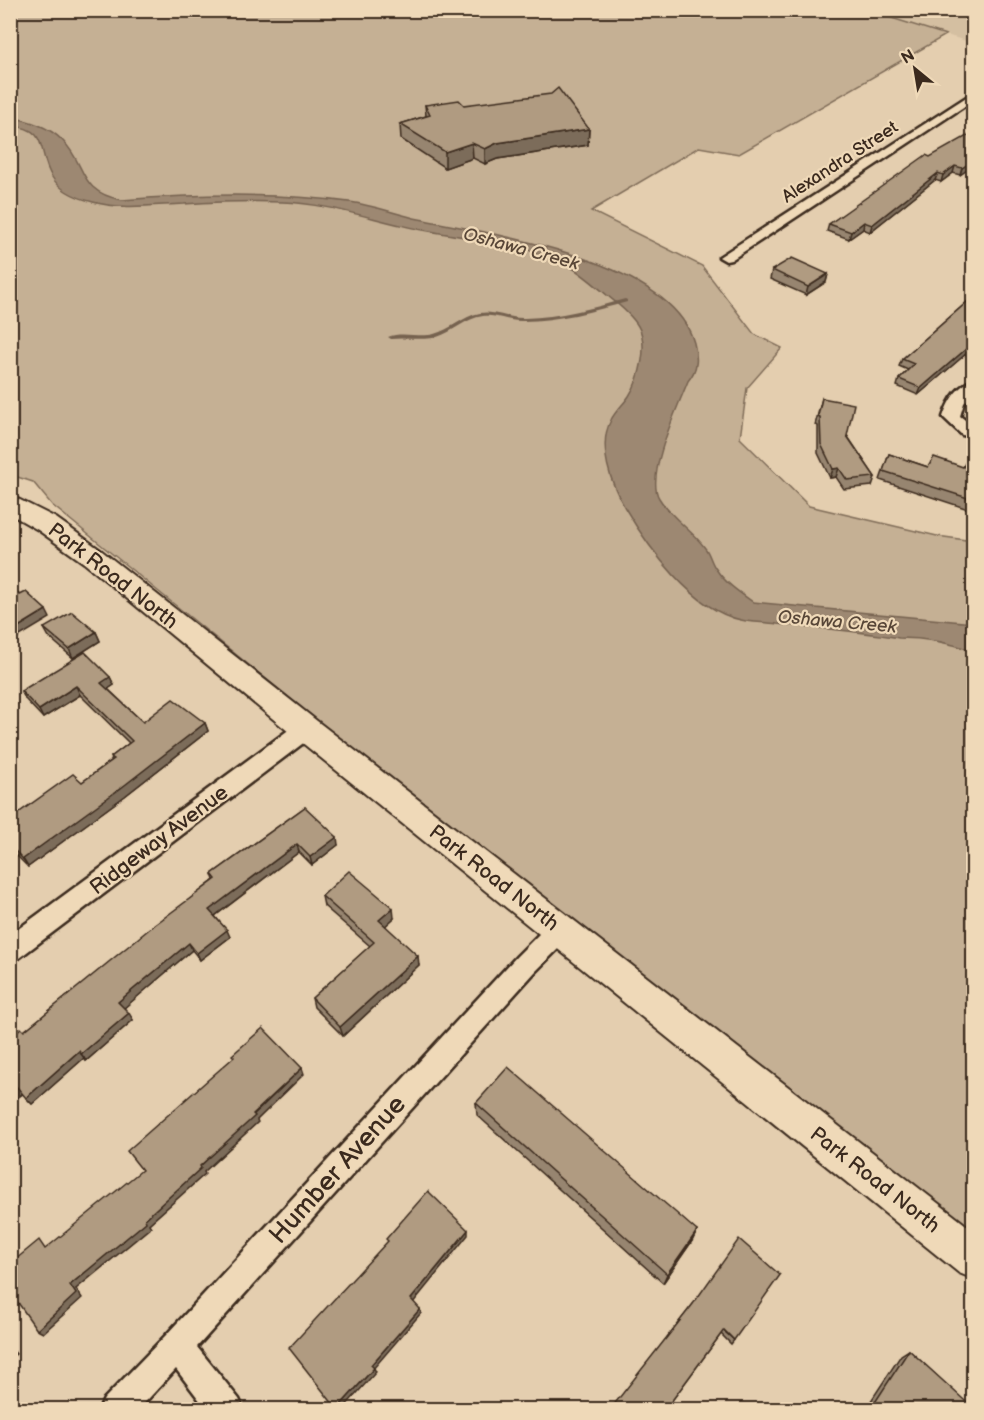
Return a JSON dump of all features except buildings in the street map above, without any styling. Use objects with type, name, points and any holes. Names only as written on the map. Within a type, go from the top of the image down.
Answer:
[{"type":"main road","name":"Park Road North","points":[[10,503],[47,524],[93,557],[306,729],[974,1258]]},
{"type":"street","name":"Alexandra Street","points":[[726,257],[974,96]]},
{"type":"street","points":[[971,432],[951,417],[956,401],[974,385]]},
{"type":"street","name":"Ridgeway Avenue","points":[[10,950],[306,729]]},
{"type":"street","name":"Humber Avenue","points":[[116,1410],[526,964],[560,930]]},
{"type":"street","points":[[177,1346],[228,1410]]},
{"type":"shaded area","points":[[866,10],[946,35],[739,154],[699,147],[591,211],[702,266],[754,334],[782,348],[747,388],[740,438],[809,506],[937,536],[973,541],[973,1265],[313,717],[52,505],[33,482],[11,475],[11,11]]},
{"type":"shaded area","points":[[866,11],[973,11],[973,43],[946,35]]},
{"type":"water","name":"Oshawa Creek","points":[[11,117],[38,125],[57,135],[70,149],[90,184],[107,196],[122,200],[178,196],[264,195],[358,203],[419,219],[532,243],[616,271],[652,291],[679,314],[694,343],[696,358],[694,372],[688,381],[665,440],[656,474],[656,488],[664,505],[707,550],[714,567],[724,579],[753,602],[973,623],[973,651],[928,640],[745,621],[723,614],[689,590],[646,541],[620,498],[608,465],[605,441],[607,430],[637,380],[643,352],[641,333],[624,310],[569,266],[506,244],[418,229],[311,205],[246,202],[127,206],[93,202],[75,196],[55,182],[37,137],[32,131],[11,126]]},
{"type":"waterway","points":[[391,337],[437,335],[481,314],[515,320],[540,319],[625,301]]}]
